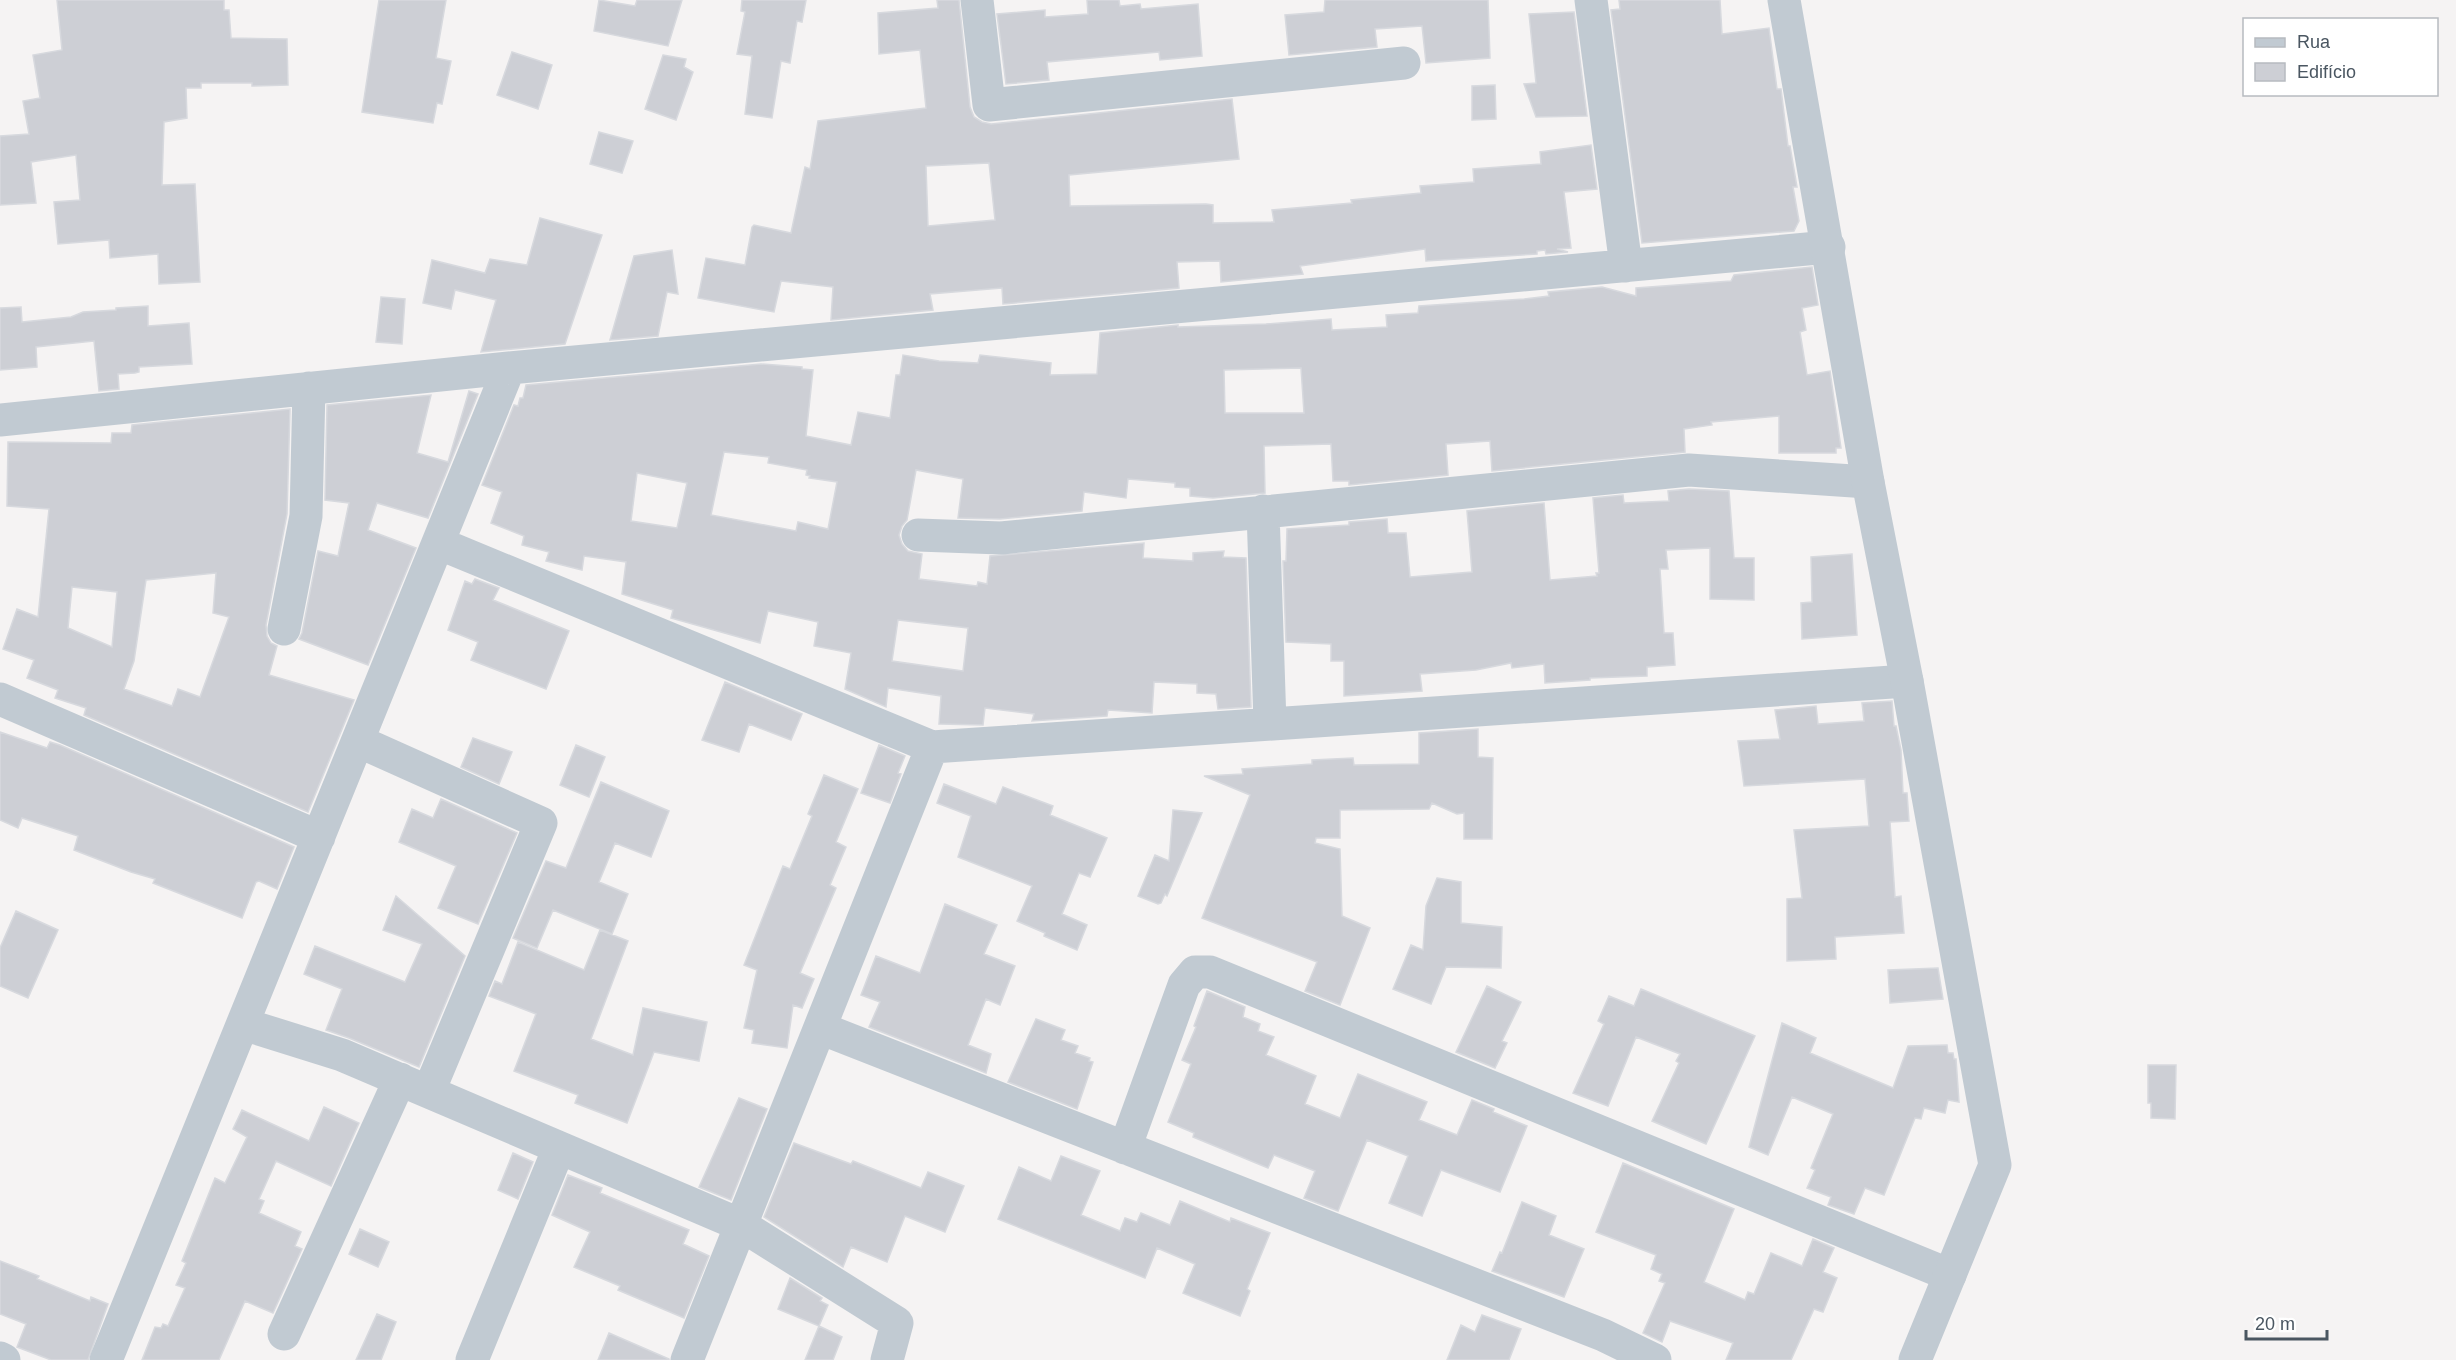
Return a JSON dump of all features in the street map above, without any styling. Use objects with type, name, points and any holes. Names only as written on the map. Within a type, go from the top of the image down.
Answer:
[{"type":"street","points":[[977,0],[989,105],[1404,63]]},
{"type":"street","points":[[1591,0],[1626,266]]},
{"type":"street","points":[[1784,0],[1829,247],[1868,482],[1907,681],[1995,1165],[1915,1360]]},
{"type":"street","points":[[0,420],[509,368],[1829,247]]},
{"type":"street","points":[[106,1360],[509,368]]},
{"type":"street","points":[[284,629],[306,516],[309,388]]},
{"type":"street","points":[[918,535],[1001,538],[1689,470],[1868,482]]},
{"type":"street","points":[[1263,511],[1270,724]]},
{"type":"street","points":[[438,543],[932,747],[1907,681]]},
{"type":"street","points":[[0,699],[319,837]]},
{"type":"street","points":[[284,1334],[414,1085],[541,823],[358,741]]},
{"type":"street","points":[[687,1360],[932,747]]},
{"type":"street","points":[[1125,1148],[1184,985],[1195,972],[1210,972],[1950,1275]]},
{"type":"street","points":[[243,1024],[342,1055],[741,1225],[897,1323],[887,1360]]},
{"type":"street","points":[[820,1028],[1592,1331],[1655,1360]]},
{"type":"street","points":[[472,1360],[560,1148]]},
{"type":"building","points":[[57,0],[224,0],[224,10],[229,10],[231,38],[287,39],[288,85],[252,86],[252,83],[201,83],[201,88],[186,88],[187,118],[164,122],[162,185],[195,184],[200,282],[159,284],[158,254],[110,258],[109,240],[58,244],[54,202],[80,200],[76,155],[31,162],[36,203],[0,205],[0,136],[29,134],[23,101],[40,98],[33,55],[62,50]]},
{"type":"building","points":[[379,0],[446,0],[436,58],[451,61],[442,104],[437,103],[433,123],[362,112]]},
{"type":"building","points":[[599,0],[635,6],[637,0],[682,0],[668,46],[594,31]]},
{"type":"building","points":[[742,0],[806,0],[802,22],[797,21],[790,63],[781,61],[772,118],[745,114],[752,56],[737,54],[745,12],[741,11]]},
{"type":"building","points":[[937,0],[959,0],[970,107],[974,117],[982,122],[991,124],[1232,99],[1239,159],[1069,175],[1070,206],[1206,204],[1213,205],[1213,223],[1274,222],[1272,210],[1352,203],[1351,200],[1421,193],[1420,186],[1474,182],[1473,169],[1541,164],[1540,152],[1591,145],[1597,189],[1564,192],[1571,248],[1557,249],[1568,252],[1546,254],[1545,250],[1537,251],[1537,254],[1426,261],[1425,249],[1300,266],[1303,274],[1221,282],[1220,261],[1177,262],[1179,288],[1003,304],[1002,288],[930,294],[933,310],[831,320],[833,287],[781,281],[774,312],[698,298],[706,258],[745,265],[754,225],[791,233],[805,167],[810,169],[818,121],[926,108],[920,50],[879,54],[878,13],[938,8]],"holes":[[[989,163],[995,220],[928,226],[926,166]]]},
{"type":"building","points":[[1087,0],[1119,0],[1120,6],[1140,4],[1141,9],[1198,4],[1202,56],[1160,60],[1159,52],[1047,62],[1049,80],[1006,84],[997,14],[1045,10],[1045,17],[1088,14]]},
{"type":"building","points":[[1325,0],[1488,0],[1490,58],[1426,63],[1422,26],[1375,29],[1377,47],[1289,55],[1285,15],[1324,12]]},
{"type":"building","points":[[1619,0],[1720,0],[1722,34],[1769,28],[1777,89],[1781,89],[1788,146],[1790,146],[1797,187],[1793,187],[1799,221],[1794,231],[1642,243],[1611,10],[1620,9]]},
{"type":"building","points":[[1574,12],[1587,116],[1536,117],[1524,84],[1536,83],[1529,14]]},
{"type":"building","points":[[512,52],[552,65],[538,109],[497,95]]},
{"type":"building","points":[[663,55],[686,59],[684,67],[693,72],[676,120],[645,109]]},
{"type":"building","points":[[1495,85],[1496,119],[1472,120],[1472,86]]},
{"type":"building","points":[[599,132],[633,141],[622,173],[590,164]]},
{"type":"building","points":[[540,218],[602,235],[565,344],[481,352],[496,300],[455,290],[451,309],[423,303],[432,260],[485,273],[490,259],[527,265]]},
{"type":"building","points":[[672,250],[678,294],[667,292],[658,336],[610,340],[634,256]]},
{"type":"building","points":[[1812,267],[1818,305],[1802,308],[1806,330],[1800,332],[1807,375],[1830,371],[1841,448],[1836,448],[1836,453],[1779,453],[1779,416],[1711,422],[1712,425],[1684,429],[1685,452],[1492,471],[1490,441],[1446,444],[1448,475],[1349,485],[1349,481],[1333,481],[1331,444],[1264,446],[1265,493],[1213,498],[1190,496],[1190,488],[1175,487],[1175,483],[1128,479],[1126,498],[1084,492],[1082,511],[1000,519],[958,518],[963,479],[916,470],[907,520],[899,535],[908,551],[922,554],[919,579],[977,586],[978,582],[987,584],[990,556],[1144,543],[1143,558],[1193,561],[1193,553],[1224,551],[1223,557],[1246,558],[1251,707],[1218,709],[1216,694],[1197,693],[1197,684],[1154,682],[1152,713],[1108,710],[1107,716],[1032,721],[1034,714],[985,708],[983,725],[939,724],[941,696],[888,688],[886,707],[845,689],[851,653],[814,646],[818,622],[768,611],[760,643],[671,618],[673,610],[622,594],[626,562],[584,556],[582,570],[546,561],[549,552],[522,545],[524,536],[491,523],[502,492],[482,485],[514,405],[518,406],[520,398],[523,398],[526,385],[761,364],[802,367],[802,369],[813,370],[806,436],[851,445],[858,412],[890,418],[896,375],[900,375],[903,355],[939,361],[978,363],[980,355],[1051,363],[1050,375],[1097,374],[1100,333],[1178,325],[1178,327],[1266,324],[1331,319],[1332,330],[1387,327],[1386,315],[1418,313],[1419,306],[1524,299],[1549,296],[1548,292],[1602,287],[1636,296],[1636,288],[1731,281],[1734,275]],"holes":[[[1301,368],[1304,413],[1225,413],[1224,370]],[[724,452],[769,457],[768,463],[807,470],[806,475],[810,476],[809,478],[837,482],[828,529],[798,522],[796,531],[711,515]],[[637,473],[687,483],[677,528],[631,521]],[[898,620],[968,628],[963,671],[892,661]]]},
{"type":"building","points":[[381,297],[405,299],[402,344],[376,342]]},
{"type":"building","points":[[148,306],[148,326],[189,323],[192,364],[139,367],[139,372],[118,374],[119,389],[99,391],[94,341],[36,347],[37,367],[0,370],[0,308],[21,307],[22,322],[71,317],[83,312]]},
{"type":"building","points":[[469,391],[478,394],[428,518],[377,503],[368,530],[416,548],[368,665],[299,639],[318,551],[338,556],[349,503],[325,500],[327,405],[431,395],[417,453],[448,462]]},
{"type":"building","points":[[290,409],[287,514],[266,625],[267,636],[271,643],[277,646],[269,675],[354,700],[308,812],[84,715],[86,708],[55,698],[58,690],[27,678],[34,660],[3,649],[17,609],[38,617],[49,509],[7,506],[8,442],[111,443],[112,433],[131,433],[132,425]],"holes":[[[216,573],[213,613],[229,617],[200,697],[178,689],[172,706],[124,689],[134,661],[146,580]],[[72,587],[117,592],[112,647],[68,628]]]},
{"type":"building","points":[[1689,489],[1729,491],[1734,558],[1754,558],[1754,600],[1710,599],[1710,548],[1666,550],[1668,569],[1660,569],[1664,633],[1673,633],[1675,665],[1647,667],[1647,676],[1590,678],[1590,680],[1545,683],[1544,664],[1512,668],[1511,663],[1476,670],[1420,674],[1422,691],[1344,696],[1344,661],[1331,661],[1331,644],[1286,642],[1283,561],[1286,561],[1287,529],[1349,525],[1349,522],[1387,519],[1388,533],[1406,533],[1410,577],[1472,572],[1467,511],[1544,503],[1550,580],[1597,576],[1596,573],[1599,573],[1593,498],[1623,495],[1624,503],[1669,501],[1668,491]]},
{"type":"building","points":[[1852,554],[1857,635],[1802,639],[1801,603],[1812,602],[1811,557]]},
{"type":"building","points":[[475,579],[499,588],[493,600],[569,631],[546,689],[471,660],[478,642],[448,630],[465,581],[472,584]]},
{"type":"building","points":[[725,682],[802,714],[791,740],[749,724],[739,752],[702,740]]},
{"type":"building","points":[[1892,701],[1894,726],[1896,726],[1901,750],[1903,793],[1907,793],[1909,821],[1890,822],[1895,897],[1901,896],[1904,933],[1835,937],[1836,959],[1787,961],[1787,899],[1802,898],[1794,830],[1869,826],[1865,779],[1744,786],[1738,741],[1780,739],[1775,710],[1816,706],[1818,724],[1864,721],[1862,703]]},
{"type":"building","points":[[1478,729],[1478,757],[1493,758],[1492,839],[1464,839],[1464,813],[1457,814],[1432,803],[1429,809],[1340,810],[1340,838],[1316,838],[1315,843],[1340,849],[1342,916],[1370,928],[1340,1005],[1305,991],[1317,962],[1202,918],[1250,795],[1204,776],[1243,774],[1242,769],[1312,764],[1312,760],[1353,758],[1354,765],[1419,764],[1419,733]]},
{"type":"building","points":[[0,732],[47,748],[50,742],[60,745],[294,847],[277,889],[259,881],[256,882],[242,918],[153,883],[155,879],[74,850],[78,836],[22,818],[18,828],[0,820]]},
{"type":"building","points":[[473,738],[512,752],[499,784],[461,767]]},
{"type":"building","points":[[576,745],[605,757],[589,797],[560,785]]},
{"type":"building","points":[[879,745],[905,756],[890,803],[861,793]]},
{"type":"building","points":[[824,775],[858,789],[836,842],[846,847],[830,885],[836,888],[800,973],[814,979],[802,1008],[793,1005],[787,1048],[752,1043],[754,1030],[744,1028],[757,970],[744,965],[783,866],[790,869],[812,816],[808,814]]},
{"type":"building","points":[[601,782],[669,811],[651,857],[615,843],[599,882],[628,894],[612,934],[553,910],[537,948],[513,938],[546,861],[566,868]]},
{"type":"building","points":[[944,784],[996,804],[1003,787],[1053,806],[1050,815],[1107,838],[1090,877],[1079,873],[1062,914],[1087,925],[1077,950],[1017,921],[1032,886],[958,857],[971,816],[937,803]]},
{"type":"building","points":[[441,799],[517,833],[478,924],[438,908],[456,866],[399,842],[412,809],[433,818]]},
{"type":"building","points":[[1173,810],[1202,813],[1167,896],[1165,894],[1161,903],[1158,904],[1138,896],[1155,855],[1169,861]]},
{"type":"building","points":[[1437,878],[1461,882],[1461,923],[1502,927],[1501,968],[1446,967],[1431,1004],[1393,989],[1411,945],[1423,950],[1426,906]]},
{"type":"building","points":[[396,896],[465,956],[419,1067],[326,1030],[342,989],[304,974],[315,946],[405,982],[422,944],[383,930]]},
{"type":"building","points":[[945,904],[997,925],[984,954],[1015,966],[1000,1005],[986,999],[968,1045],[991,1054],[986,1073],[869,1027],[880,1002],[861,995],[876,956],[920,973]]},
{"type":"building","points":[[16,911],[58,930],[28,998],[0,986],[0,948]]},
{"type":"building","points":[[600,930],[628,941],[591,1039],[633,1055],[643,1008],[707,1022],[699,1061],[654,1052],[627,1123],[575,1103],[578,1095],[514,1071],[536,1014],[489,996],[495,981],[502,984],[518,942],[584,970]]},
{"type":"building","points":[[1938,968],[1943,999],[1890,1003],[1888,970]]},
{"type":"building","points":[[1487,986],[1521,1002],[1502,1041],[1507,1043],[1495,1068],[1456,1052]]},
{"type":"building","points":[[1641,989],[1755,1036],[1706,1144],[1652,1121],[1679,1063],[1676,1061],[1680,1054],[1636,1037],[1608,1106],[1573,1093],[1604,1024],[1598,1021],[1609,996],[1634,1006]]},
{"type":"building","points":[[1207,991],[1245,1007],[1243,1017],[1260,1024],[1258,1031],[1274,1037],[1266,1055],[1316,1076],[1305,1104],[1340,1118],[1358,1074],[1427,1102],[1419,1120],[1457,1135],[1472,1100],[1494,1109],[1493,1112],[1527,1126],[1500,1192],[1441,1170],[1422,1216],[1389,1203],[1408,1156],[1367,1140],[1338,1211],[1304,1198],[1315,1171],[1274,1155],[1268,1168],[1193,1137],[1194,1133],[1168,1122],[1191,1064],[1182,1060],[1196,1027],[1194,1026]]},
{"type":"building","points":[[1036,1019],[1065,1030],[1061,1040],[1078,1046],[1075,1053],[1090,1058],[1089,1061],[1093,1062],[1077,1109],[1008,1082]]},
{"type":"building","points":[[1782,1023],[1816,1038],[1810,1053],[1893,1088],[1908,1046],[1947,1045],[1948,1053],[1953,1053],[1956,1059],[1959,1102],[1948,1100],[1945,1113],[1924,1108],[1921,1119],[1915,1118],[1884,1195],[1865,1188],[1854,1214],[1828,1205],[1831,1197],[1807,1188],[1815,1170],[1811,1168],[1833,1114],[1792,1097],[1768,1155],[1749,1147]]},
{"type":"building","points":[[2148,1065],[2176,1065],[2175,1119],[2151,1118],[2151,1103],[2148,1103]]},
{"type":"building","points":[[739,1098],[767,1109],[731,1200],[699,1187]]},
{"type":"building","points":[[324,1107],[359,1123],[331,1186],[276,1161],[259,1199],[264,1201],[259,1213],[301,1232],[295,1246],[302,1249],[273,1313],[245,1301],[219,1360],[142,1360],[155,1327],[161,1328],[163,1324],[168,1326],[185,1288],[176,1285],[186,1263],[182,1261],[215,1178],[225,1183],[247,1137],[233,1129],[242,1110],[309,1141]]},
{"type":"building","points":[[794,1143],[851,1164],[853,1161],[921,1188],[928,1172],[964,1186],[945,1232],[905,1216],[887,1262],[851,1247],[843,1267],[764,1217]]},
{"type":"building","points":[[513,1153],[533,1162],[518,1199],[498,1190]]},
{"type":"building","points":[[1061,1156],[1100,1171],[1081,1215],[1120,1231],[1125,1218],[1137,1222],[1141,1213],[1170,1225],[1180,1201],[1230,1222],[1231,1218],[1270,1233],[1247,1289],[1250,1291],[1240,1316],[1183,1293],[1195,1264],[1157,1248],[1145,1278],[998,1219],[1019,1167],[1051,1181]]},
{"type":"building","points":[[1623,1163],[1734,1209],[1704,1282],[1745,1300],[1748,1292],[1754,1294],[1771,1253],[1802,1266],[1813,1239],[1834,1248],[1823,1272],[1837,1278],[1823,1312],[1814,1309],[1791,1360],[1726,1360],[1733,1343],[1670,1321],[1662,1342],[1643,1333],[1665,1283],[1659,1281],[1662,1274],[1651,1269],[1656,1255],[1596,1232]]},
{"type":"building","points":[[568,1175],[602,1188],[600,1193],[689,1230],[683,1244],[709,1256],[684,1318],[618,1290],[620,1286],[574,1267],[590,1232],[552,1215]]},
{"type":"building","points":[[1522,1202],[1556,1216],[1549,1235],[1584,1249],[1564,1297],[1492,1271],[1500,1252],[1502,1253]]},
{"type":"building","points":[[360,1229],[389,1242],[378,1267],[349,1254]]},
{"type":"building","points":[[0,1261],[39,1276],[37,1279],[90,1301],[91,1297],[108,1304],[88,1360],[51,1360],[17,1347],[26,1324],[0,1314]]},
{"type":"building","points":[[790,1278],[822,1298],[820,1301],[828,1305],[819,1326],[778,1309]]},
{"type":"building","points":[[377,1314],[396,1322],[381,1360],[356,1360]]},
{"type":"building","points":[[1482,1315],[1521,1329],[1509,1360],[1447,1360],[1461,1325],[1475,1332]]},
{"type":"building","points":[[819,1326],[842,1337],[833,1360],[805,1360]]},
{"type":"building","points":[[609,1333],[669,1359],[669,1360],[598,1360]]}]
